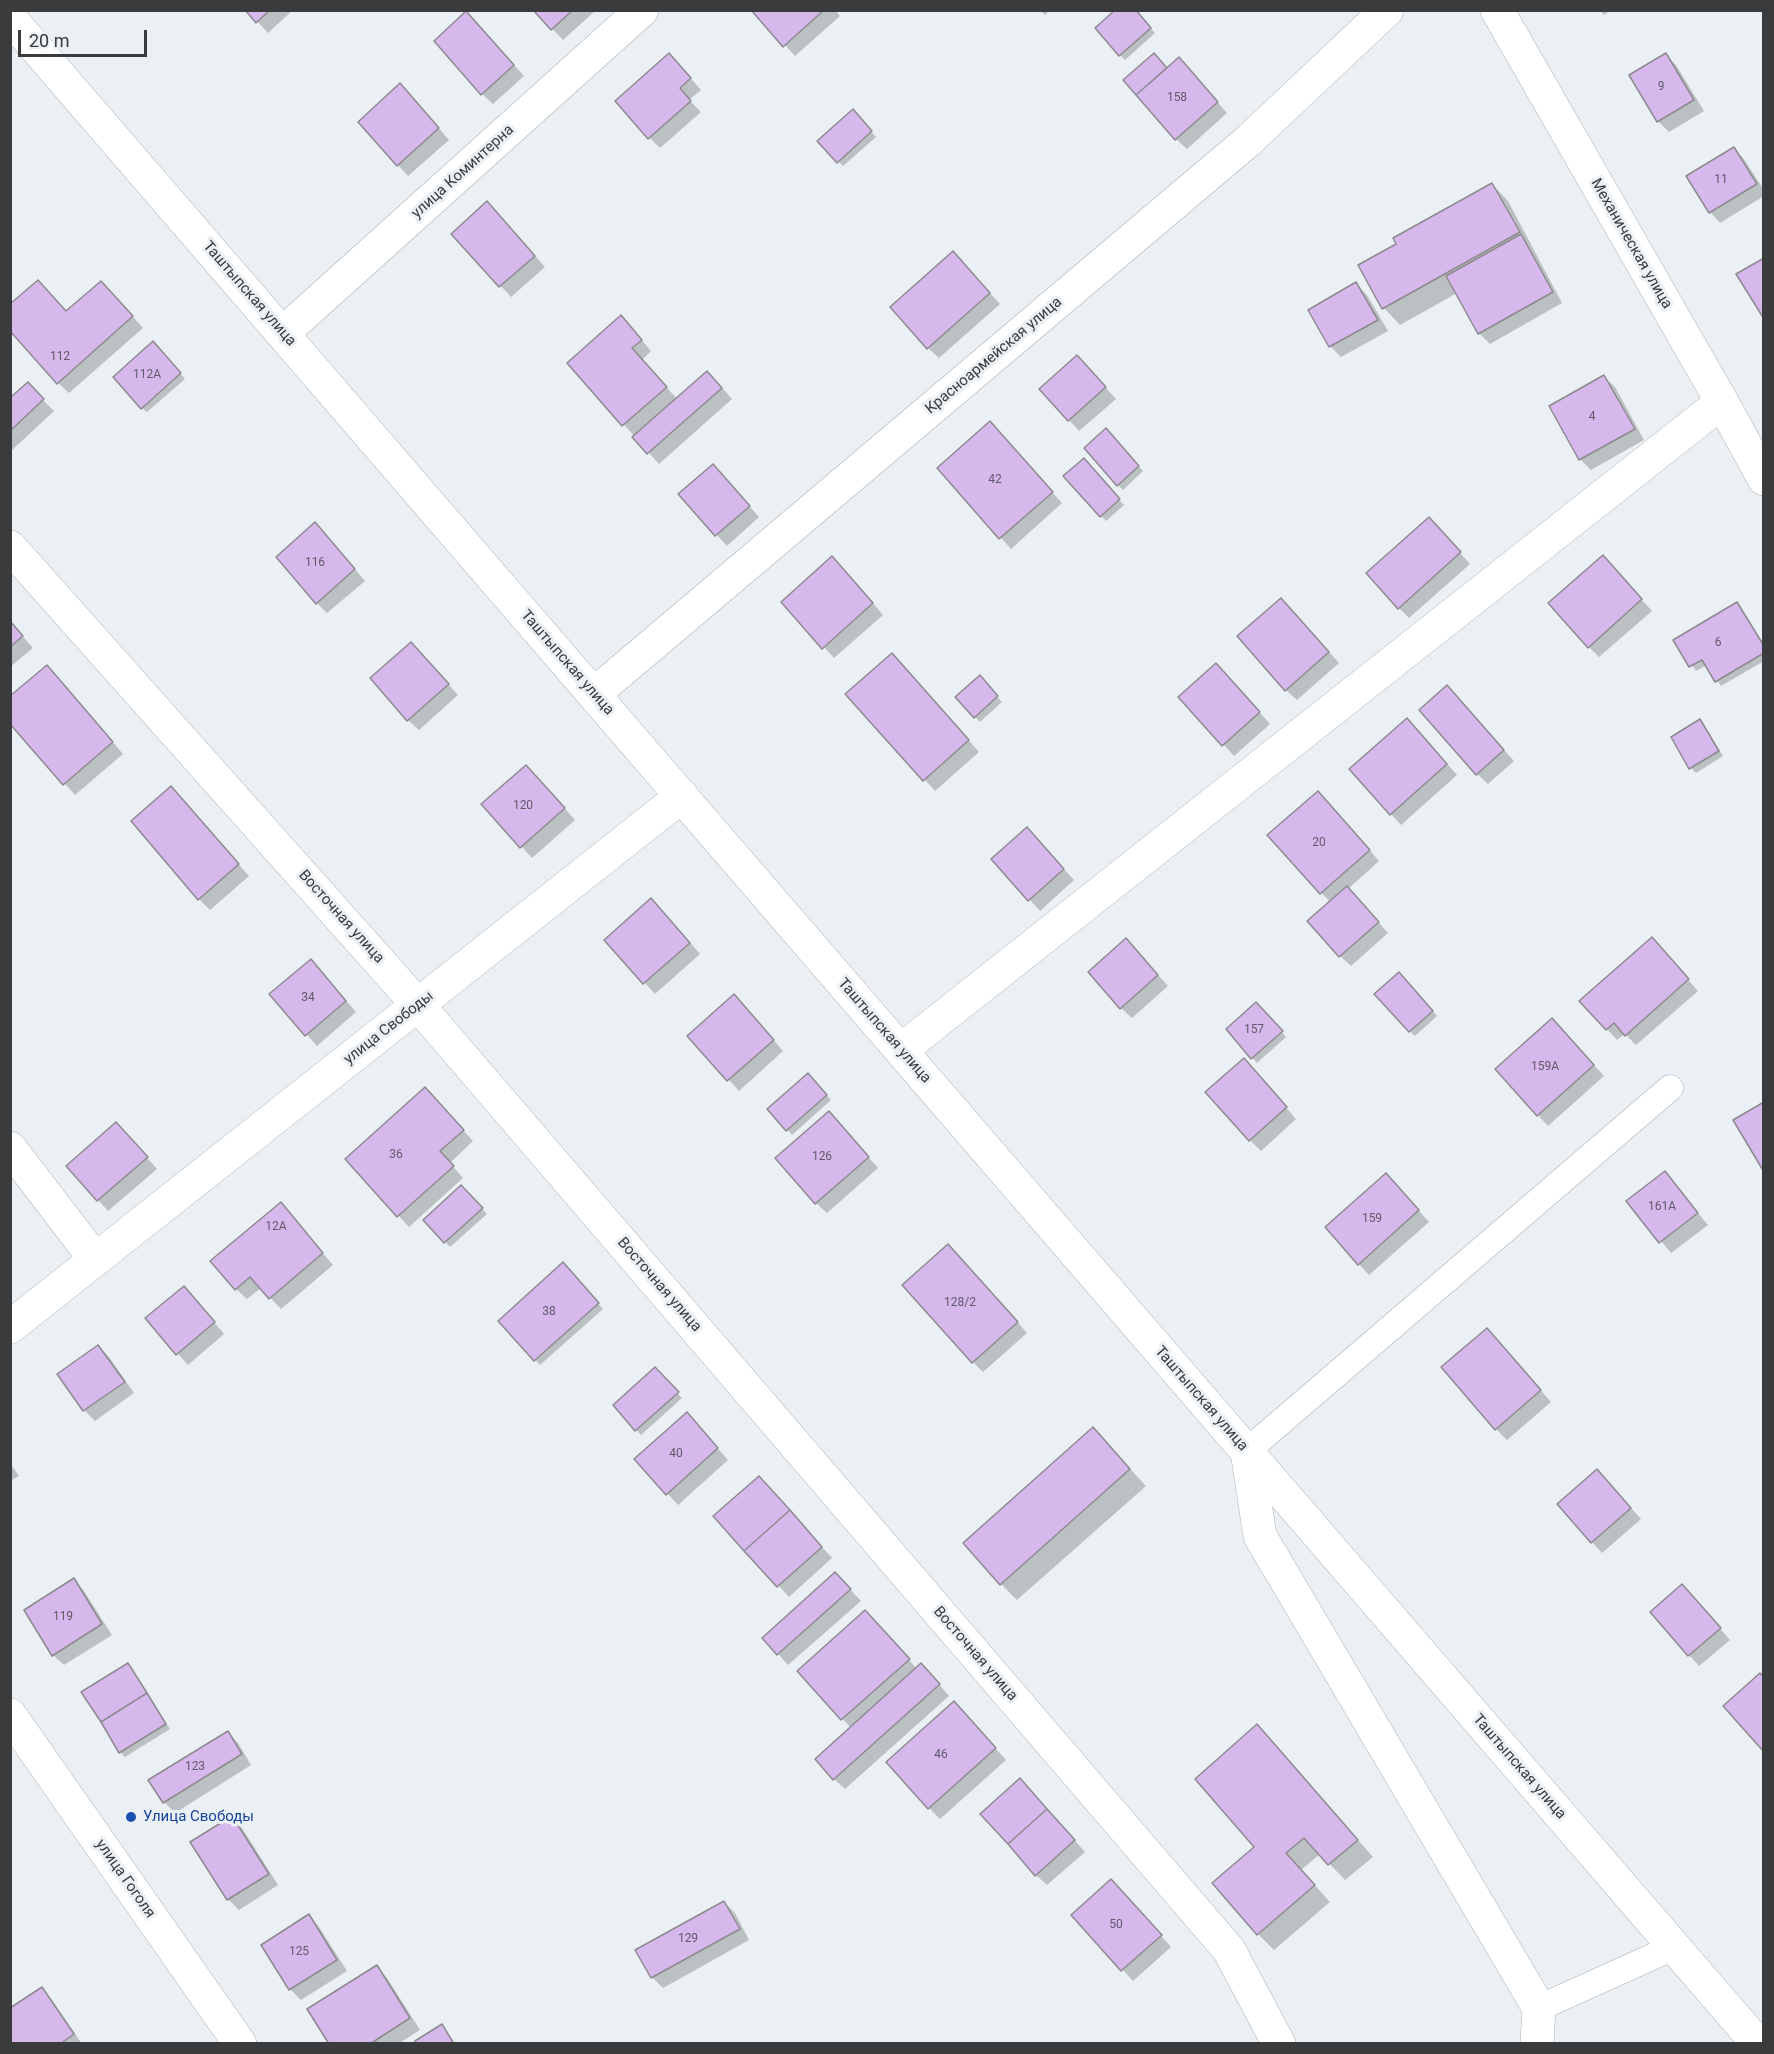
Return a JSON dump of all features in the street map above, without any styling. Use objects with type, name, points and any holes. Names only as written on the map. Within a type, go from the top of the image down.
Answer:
[{"type":"street","name":"улица Коминтерна","points":[[283,333],[642,10]]},
{"type":"street","name":"Красноармейская улица","points":[[594,694],[1248,141],[1387,10]]},
{"type":"street","name":"Механическая улица","points":[[1497,10],[1764,479]]},
{"type":"street","name":"Таштыпская улица","points":[[10,18],[1758,2043]]},
{"type":"street","points":[[901,1050],[1722,402]]},
{"type":"street","name":"Восточная улица","points":[[10,547],[418,1005],[1229,1950],[1279,2043]]},
{"type":"street","name":"улица Свободы","points":[[10,1327],[682,796]]},
{"type":"street","points":[[10,1148],[95,1259]]},
{"type":"street","points":[[1247,1451],[1260,1536],[1539,2008],[1537,2043]]},
{"type":"street","name":"улица Гоголя","points":[[10,1715],[240,2043]]},
{"type":"lane","points":[[1247,1451],[1670,1088]]},
{"type":"lane","points":[[1539,2008],[1674,1947]]},
{"type":"building","points":[[245,10],[270,10],[256,23]]},
{"type":"building","points":[[533,10],[573,10],[551,30]]},
{"type":"building","points":[[751,10],[824,10],[783,47]]},
{"type":"building","points":[[1115,10],[1136,10],[1151,28],[1119,56],[1095,28]]},
{"type":"building","points":[[466,11],[514,65],[481,95],[434,41]]},
{"type":"building","points":[[669,53],[691,78],[680,88],[691,101],[648,139],[615,101]]},
{"type":"building","points":[[1154,53],[1167,68],[1136,95],[1123,80]]},
{"type":"building","points":[[1666,53],[1694,100],[1657,122],[1629,75]]},
{"type":"building","points":[[1179,57],[1218,102],[1175,140],[1136,95]]},
{"type":"building","points":[[400,83],[439,128],[397,166],[358,122]]},
{"type":"building","points":[[853,109],[872,131],[837,163],[817,141]]},
{"type":"building","points":[[1734,147],[1757,184],[1709,213],[1686,176]]},
{"type":"building","points":[[1492,183],[1520,232],[1382,309],[1358,265],[1396,244],[1393,238]]},
{"type":"building","points":[[487,201],[535,256],[499,287],[451,234]]},
{"type":"building","points":[[1521,234],[1553,292],[1478,334],[1446,276]]},
{"type":"building","points":[[953,251],[990,293],[927,349],[890,307]]},
{"type":"building","points":[[1764,258],[1764,319],[1736,274]]},
{"type":"building","points":[[38,280],[66,311],[101,281],[133,316],[57,384],[10,331],[10,304]]},
{"type":"building","points":[[1356,282],[1378,320],[1329,347],[1308,310]]},
{"type":"building","points":[[621,315],[642,340],[632,348],[667,387],[622,426],[567,363]]},
{"type":"building","points":[[153,341],[181,373],[141,409],[113,377]]},
{"type":"building","points":[[1077,355],[1106,387],[1068,421],[1039,389]]},
{"type":"building","points":[[707,371],[722,388],[647,454],[632,437]]},
{"type":"building","points":[[1604,375],[1635,429],[1579,460],[1549,406]]},
{"type":"building","points":[[28,382],[44,399],[10,431],[10,395],[12,396]]},
{"type":"building","points":[[990,421],[1053,492],[999,539],[937,468]]},
{"type":"building","points":[[1106,428],[1139,466],[1117,486],[1084,448]]},
{"type":"building","points":[[1084,458],[1120,499],[1100,517],[1063,476]]},
{"type":"building","points":[[713,464],[750,506],[715,536],[678,494]]},
{"type":"building","points":[[1429,517],[1461,552],[1398,609],[1366,573]]},
{"type":"building","points":[[315,522],[355,569],[316,604],[276,557]]},
{"type":"building","points":[[1603,555],[1642,599],[1588,648],[1548,603]]},
{"type":"building","points":[[832,556],[873,603],[822,649],[781,602]]},
{"type":"building","points":[[1281,598],[1329,652],[1285,691],[1237,636]]},
{"type":"building","points":[[1737,602],[1764,646],[1764,653],[1715,682],[1702,660],[1689,667],[1673,640]]},
{"type":"building","points":[[10,621],[23,636],[10,647]]},
{"type":"building","points":[[411,642],[449,684],[407,721],[370,678]]},
{"type":"building","points":[[892,653],[969,740],[923,781],[845,694]]},
{"type":"building","points":[[1216,663],[1260,712],[1222,746],[1178,697]]},
{"type":"building","points":[[47,665],[113,742],[63,785],[10,724],[10,696]]},
{"type":"building","points":[[980,675],[998,696],[974,718],[955,697]]},
{"type":"building","points":[[1447,685],[1504,750],[1476,775],[1419,710]]},
{"type":"building","points":[[1407,718],[1447,764],[1390,815],[1349,769]]},
{"type":"building","points":[[1700,719],[1719,751],[1689,769],[1671,737]]},
{"type":"building","points":[[526,765],[565,808],[520,848],[481,804]]},
{"type":"building","points":[[171,786],[239,864],[198,900],[131,821]]},
{"type":"building","points":[[1318,791],[1370,850],[1320,894],[1267,835]]},
{"type":"building","points":[[1027,827],[1064,869],[1028,901],[991,859]]},
{"type":"building","points":[[1347,886],[1379,922],[1339,957],[1307,921]]},
{"type":"building","points":[[651,898],[690,943],[643,984],[604,940]]},
{"type":"building","points":[[1652,937],[1689,979],[1625,1036],[1614,1023],[1606,1030],[1579,1001]]},
{"type":"building","points":[[1126,938],[1158,975],[1120,1009],[1088,972]]},
{"type":"building","points":[[311,959],[346,1001],[305,1036],[269,994]]},
{"type":"building","points":[[1399,972],[1433,1011],[1409,1032],[1374,994]]},
{"type":"building","points":[[734,994],[774,1040],[727,1081],[687,1036]]},
{"type":"building","points":[[1256,1002],[1283,1031],[1251,1059],[1226,1029]]},
{"type":"building","points":[[1552,1018],[1594,1065],[1537,1116],[1495,1069]]},
{"type":"building","points":[[1244,1058],[1287,1107],[1249,1141],[1205,1092]]},
{"type":"building","points":[[808,1073],[827,1095],[786,1131],[767,1109]]},
{"type":"building","points":[[425,1087],[464,1130],[440,1151],[454,1166],[397,1217],[345,1159]]},
{"type":"building","points":[[1764,1102],[1764,1172],[1733,1120]]},
{"type":"building","points":[[829,1111],[869,1157],[815,1204],[775,1158]]},
{"type":"building","points":[[116,1122],[148,1157],[97,1201],[66,1166]]},
{"type":"building","points":[[1665,1171],[1698,1213],[1659,1243],[1626,1201]]},
{"type":"building","points":[[1386,1173],[1419,1210],[1358,1265],[1325,1227]]},
{"type":"building","points":[[461,1185],[483,1208],[444,1243],[423,1220]]},
{"type":"building","points":[[281,1202],[323,1253],[269,1299],[250,1277],[235,1290],[210,1261]]},
{"type":"building","points":[[948,1244],[1018,1322],[972,1363],[902,1285]]},
{"type":"building","points":[[563,1262],[599,1303],[534,1361],[498,1321]]},
{"type":"building","points":[[184,1286],[215,1322],[176,1355],[145,1318]]},
{"type":"building","points":[[1487,1328],[1541,1390],[1495,1430],[1441,1367]]},
{"type":"building","points":[[98,1345],[125,1382],[83,1411],[57,1374]]},
{"type":"building","points":[[655,1367],[679,1392],[635,1431],[613,1405]]},
{"type":"building","points":[[687,1412],[718,1448],[666,1495],[634,1459]]},
{"type":"building","points":[[1093,1427],[1130,1469],[1000,1585],[963,1543]]},
{"type":"building","points":[[1597,1469],[1631,1508],[1591,1543],[1557,1504]]},
{"type":"building","points":[[759,1476],[790,1510],[744,1551],[713,1516]]},
{"type":"building","points":[[790,1510],[822,1547],[777,1587],[744,1551]]},
{"type":"building","points":[[835,1572],[851,1589],[777,1655],[762,1638]]},
{"type":"building","points":[[74,1578],[102,1624],[52,1656],[24,1610]]},
{"type":"building","points":[[1682,1584],[1721,1628],[1688,1656],[1650,1612]]},
{"type":"building","points":[[865,1610],[910,1659],[841,1720],[797,1671]]},
{"type":"building","points":[[128,1663],[147,1693],[101,1722],[81,1692]]},
{"type":"building","points":[[921,1663],[940,1684],[833,1780],[815,1759]]},
{"type":"building","points":[[1760,1673],[1764,1677],[1764,1752],[1723,1706]]},
{"type":"building","points":[[147,1693],[166,1724],[119,1753],[101,1722]]},
{"type":"building","points":[[954,1701],[996,1748],[928,1809],[886,1762]]},
{"type":"building","points":[[1257,1724],[1358,1840],[1328,1865],[1304,1838],[1286,1853],[1315,1885],[1257,1935],[1212,1883],[1254,1847],[1195,1779]]},
{"type":"building","points":[[228,1731],[242,1754],[163,1803],[148,1780]]},
{"type":"building","points":[[1020,1778],[1047,1809],[1008,1844],[980,1814]]},
{"type":"building","points":[[1047,1809],[1075,1840],[1035,1876],[1008,1844]]},
{"type":"building","points":[[232,1816],[269,1874],[227,1900],[190,1842]]},
{"type":"building","points":[[1111,1879],[1162,1935],[1121,1971],[1071,1915]]},
{"type":"building","points":[[724,1901],[740,1929],[651,1978],[635,1950]]},
{"type":"building","points":[[309,1914],[337,1960],[289,1990],[261,1945]]},
{"type":"building","points":[[377,1965],[410,2018],[370,2044],[329,2044],[307,2009]]},
{"type":"building","points":[[42,1987],[74,2034],[60,2044],[10,2044],[10,2008]]},
{"type":"building","points":[[442,2024],[454,2044],[416,2044],[415,2041]]},
{"type":"place","name":"Улица Свободы","points":[[131,1817]]}]
